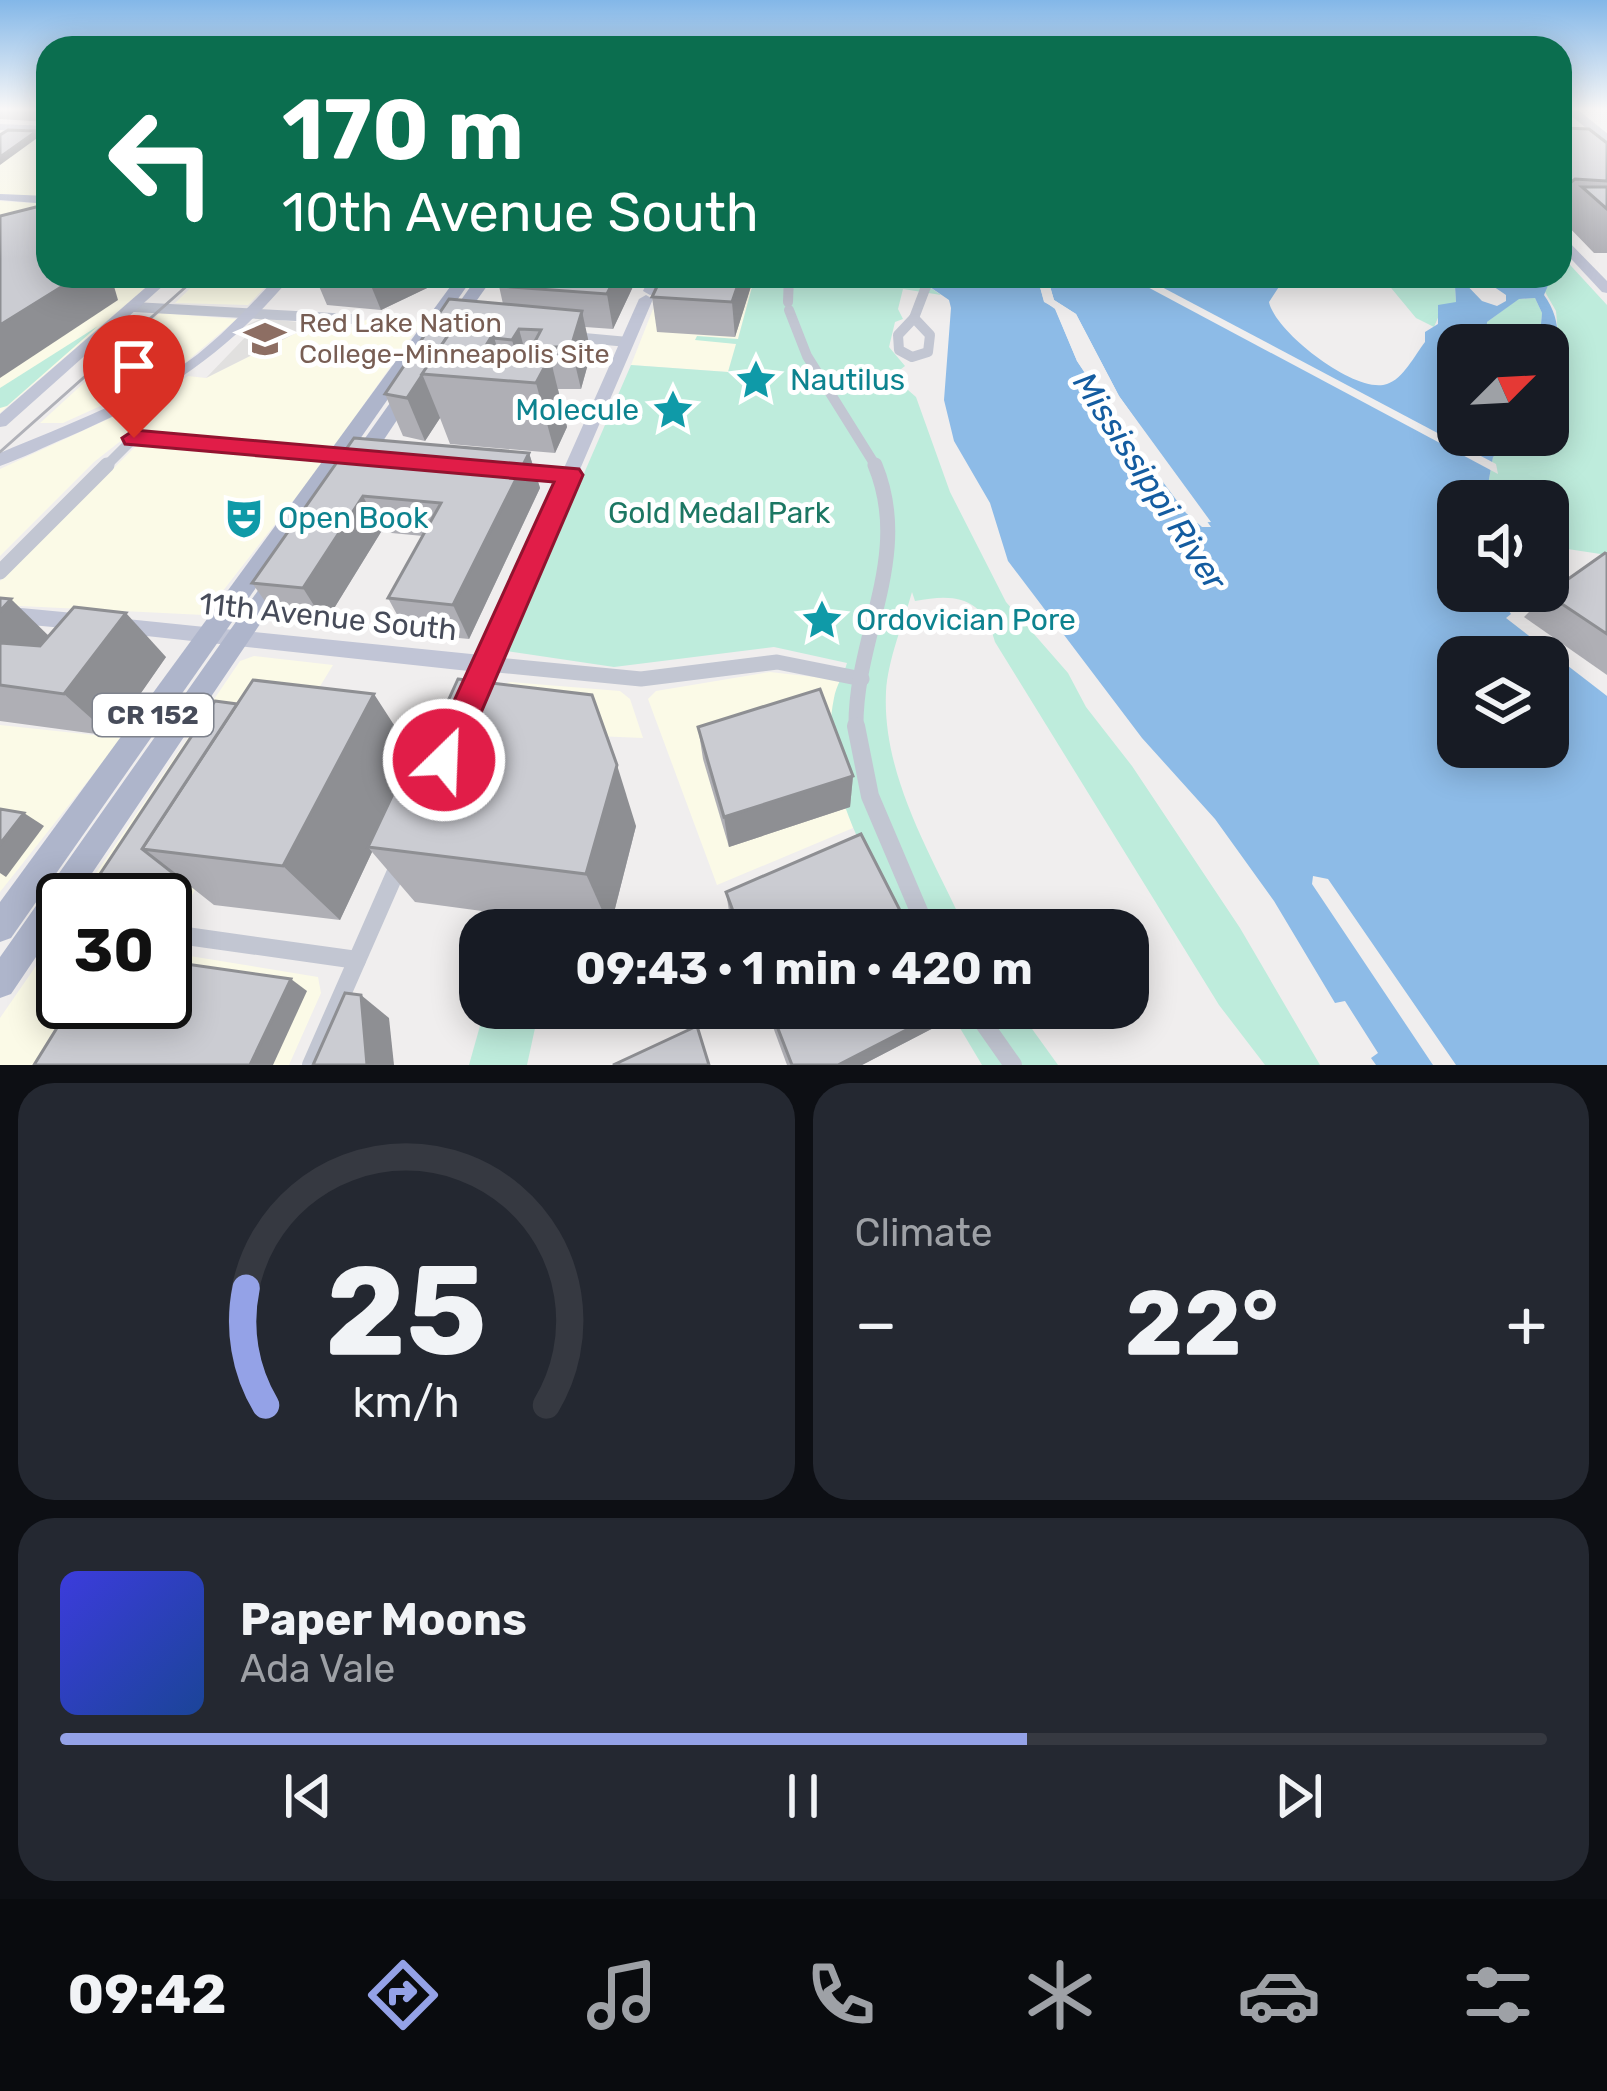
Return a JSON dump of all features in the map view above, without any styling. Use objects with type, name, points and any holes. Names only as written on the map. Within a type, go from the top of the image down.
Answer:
[{"type":"main road","name":"CR 152","points":[[83,873],[359,457],[459,288]]},
{"type":"main road","name":"CR 152","points":[[4,916],[96,796],[209,634],[359,457],[457,328],[479,288]]},
{"type":"main road","points":[[52,873],[96,796]]},
{"type":"main road","points":[[0,967],[13,938],[4,916]]},
{"type":"main road","name":"CR 152","points":[[0,982],[36,938]]},
{"type":"street","points":[[0,197],[36,199]]},
{"type":"street","points":[[1572,211],[1607,212]]},
{"type":"street","points":[[1572,253],[1607,289]]},
{"type":"street","points":[[0,422],[154,288]]},
{"type":"street","points":[[0,460],[159,386],[203,358],[274,288]]},
{"type":"street","points":[[789,288],[789,306],[801,342],[860,430],[886,500],[889,574],[862,679],[856,732],[864,772],[919,909]]},
{"type":"street","points":[[914,318],[925,288]]},
{"type":"street","points":[[462,719],[651,289]]},
{"type":"street","points":[[134,307],[351,319]]},
{"type":"street","points":[[566,337],[628,342]]},
{"type":"street","points":[[0,572],[134,438],[359,457]]},
{"type":"street","points":[[505,469],[570,475]]},
{"type":"street","name":"11th Avenue South","points":[[0,614],[640,679],[777,662],[862,679]]},
{"type":"street","points":[[311,1065],[409,842]]},
{"type":"street","points":[[192,937],[357,960]]},
{"type":"street","points":[[988,1029],[1013,1065]]},
{"type":"shaded area","points":[[0,160],[36,160],[36,196],[0,194]]},
{"type":"shaded area","points":[[0,201],[36,203],[36,288],[145,288],[0,413]]},
{"type":"shaded area","points":[[191,288],[264,288],[248,305],[175,303]]},
{"type":"shaded area","points":[[661,288],[752,288],[738,339],[696,339],[737,344],[728,372],[631,365]]},
{"type":"shaded area","points":[[160,313],[237,319],[186,362],[149,384],[63,423],[40,423]]},
{"type":"shaded area","name":"Red Lake Nation College-Minneapolis Site","points":[[262,318],[314,324],[206,378],[256,326],[247,325]]},
{"type":"shaded area","points":[[368,319],[422,322],[336,444],[319,449],[132,432],[94,462],[0,556],[0,469],[154,398],[188,376],[206,378],[314,324],[351,327]]},
{"type":"shaded area","points":[[140,442],[212,453],[318,457],[322,464],[204,615],[0,605],[0,581]]},
{"type":"shaded area","points":[[254,656],[333,665],[192,895],[192,873],[96,873],[240,661]]},
{"type":"shaded area","points":[[770,672],[841,680],[833,763],[853,828],[717,885],[648,699],[656,691]]},
{"type":"shaded area","points":[[510,682],[620,691],[630,699],[643,738],[480,731],[494,688]]},
{"type":"shaded area","points":[[0,725],[122,738],[0,892]]},
{"type":"shaded area","points":[[192,956],[318,977],[321,993],[289,1065],[0,1065],[0,1018],[36,966],[36,1029],[192,1029]]},
{"type":"green space","points":[[1572,267],[1607,305],[1607,555],[1569,549],[1569,480],[1489,480],[1494,456],[1569,456],[1569,324],[1557,324],[1544,290],[1572,288]]},
{"type":"green space","name":"Gold Medal Park","points":[[752,288],[931,288],[941,295],[903,289],[898,309],[903,319],[895,322],[889,347],[905,366],[892,376],[916,397],[950,492],[1006,602],[1068,673],[1086,707],[1132,766],[1240,928],[1320,1065],[1265,1065],[1219,1005],[995,642],[983,615],[966,602],[915,601],[912,592],[886,692],[892,754],[901,785],[956,909],[893,909],[862,848],[833,759],[834,698],[847,663],[774,647],[614,667],[507,651],[631,365],[728,372],[736,344],[695,340],[697,336],[738,339]]},
{"type":"green space","points":[[1391,288],[1455,288],[1456,303],[1440,313],[1434,327],[1416,318]]},
{"type":"green space","points":[[1535,298],[1541,324],[1487,324],[1487,322],[1518,299]]},
{"type":"green space","points":[[98,326],[7,406],[0,408],[0,388]]},
{"type":"green space","points":[[479,1029],[535,1029],[527,1065],[469,1065]]},
{"type":"green space","points":[[961,1029],[1032,1029],[1058,1065],[982,1065]]},
{"type":"water","name":"Mississippi River","points":[[932,288],[1040,288],[1044,301],[1055,309],[1077,361],[1111,412],[1196,523],[1211,522],[1119,396],[1076,314],[1054,300],[1050,288],[1278,288],[1269,302],[1286,329],[1338,371],[1373,385],[1398,377],[1425,342],[1425,332],[1437,325],[1437,456],[1494,456],[1489,480],[1437,480],[1437,612],[1510,612],[1506,618],[1529,636],[1437,636],[1437,768],[1569,768],[1569,667],[1607,696],[1607,1065],[1456,1065],[1328,879],[1313,876],[1312,884],[1433,1065],[1376,1065],[1371,1058],[1378,1053],[1345,1001],[1335,1003],[1274,901],[1215,819],[1142,738],[1008,561],[990,503],[954,441],[944,400],[951,308],[949,300]]},
{"type":"water","points":[[1455,288],[1470,288],[1482,301],[1497,306],[1506,301],[1506,295],[1496,288],[1547,288],[1544,295],[1556,324],[1541,324],[1535,298],[1519,299],[1487,322],[1438,324],[1438,305],[1456,302]]},
{"type":"pier","points":[[1040,288],[1050,288],[1054,300],[1076,314],[1119,396],[1211,527],[1202,527],[1186,513],[1111,412],[1077,361],[1055,308],[1044,302]]},
{"type":"pier","points":[[1149,288],[1164,288],[1437,433],[1437,441]]},
{"type":"pier","points":[[1464,456],[1481,456],[1496,464],[1498,474]]},
{"type":"building","points":[[1572,160],[1607,160],[1607,181],[1572,181]]},
{"type":"building","points":[[1582,187],[1607,187],[1607,209]]},
{"type":"building","points":[[36,207],[36,288],[60,288],[0,325],[0,216]]},
{"type":"building","points":[[526,288],[610,288],[607,294]]},
{"type":"building","points":[[656,288],[737,288],[732,302],[652,297]]},
{"type":"building","points":[[449,299],[582,311],[571,347],[532,347],[541,330],[519,329],[512,340],[493,334],[449,334],[407,398],[385,394]]},
{"type":"building","points":[[449,334],[493,334],[482,352],[550,357],[536,383],[422,374]]},
{"type":"building","points":[[354,438],[529,453],[453,605],[388,598],[441,503],[363,496],[303,588],[252,583]]},
{"type":"building","points":[[1607,554],[1607,634],[1569,609],[1569,578]]},
{"type":"building","points":[[74,607],[126,613],[64,694],[0,685],[0,643],[40,646]]},
{"type":"building","points":[[458,679],[592,695],[617,765],[586,874],[368,847],[427,722],[438,723]]},
{"type":"building","points":[[253,680],[374,694],[283,866],[142,849]]},
{"type":"building","points":[[820,689],[853,776],[724,817],[698,727]]},
{"type":"building","points":[[215,701],[237,704],[142,849],[173,873],[101,873]]},
{"type":"building","points":[[0,809],[24,813],[0,844]]},
{"type":"building","points":[[861,834],[899,909],[732,909],[726,892]]},
{"type":"building","points":[[192,965],[291,979],[250,1065],[34,1065],[56,1029],[192,1029]]},
{"type":"building","points":[[345,993],[361,995],[367,1065],[313,1065]]},
{"type":"building","points":[[698,1029],[709,1065],[613,1065]]},
{"type":"building","points":[[778,1029],[908,1029],[838,1065],[792,1065]]},
{"type":"tram line","points":[[0,452],[184,288]]},
{"type":"place","name":"Red Lake Nation College-Minneapolis Site","points":[[265,339]]},
{"type":"place","name":"Nautilus","points":[[756,380]]},
{"type":"place","name":"Molecule","points":[[673,410]]},
{"type":"place","name":"Open Book","points":[[244,518]]},
{"type":"place","name":"Ordovician Pore","points":[[822,620]]},
{"type":"route","points":[[134,438],[570,475],[444,760]]}]
